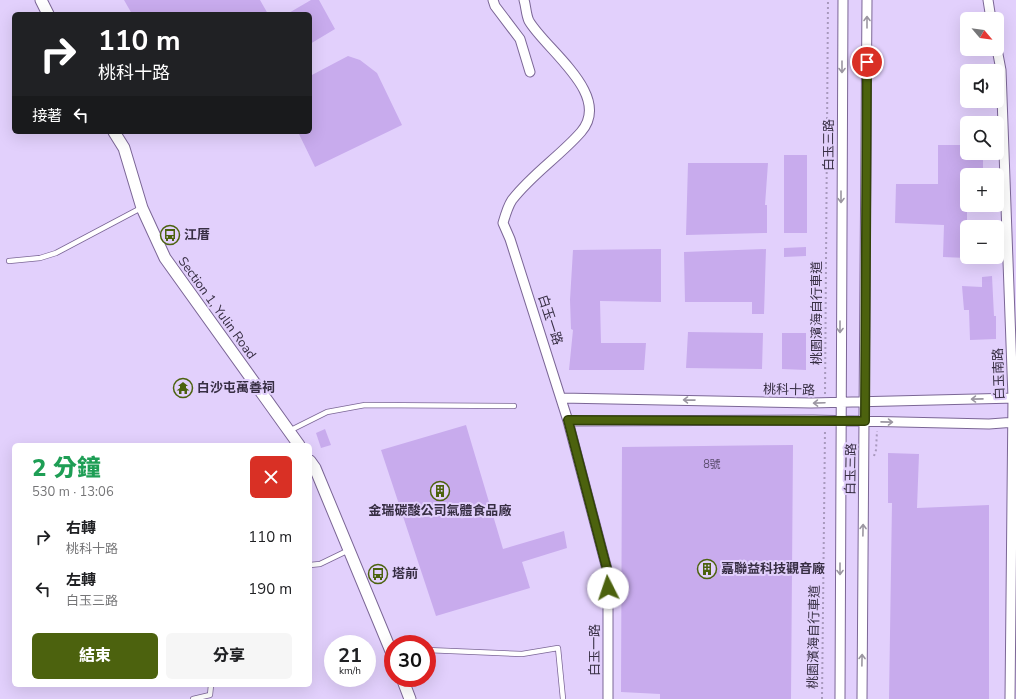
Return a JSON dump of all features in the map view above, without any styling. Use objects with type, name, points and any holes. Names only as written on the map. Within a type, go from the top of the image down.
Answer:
[{"type":"street","points":[[41,0],[47,12]]},
{"type":"street","points":[[493,0],[495,6],[520,39],[530,72]]},
{"type":"street","name":"白玉一路","points":[[524,0],[529,20],[579,81],[591,104],[588,124],[573,142],[534,177],[511,202],[503,223],[512,246],[568,420],[608,573],[608,699]]},
{"type":"street","name":"白玉三路","points":[[840,699],[840,402],[843,0]]},
{"type":"street","name":"白玉三路","points":[[862,699],[867,0]]},
{"type":"street","points":[[988,0],[990,12]]},
{"type":"street","name":"白玉南路","points":[[998,56],[1000,70],[1014,398],[1010,699]]},
{"type":"street","name":"Section 1, Yulin Road","points":[[115,134],[124,148],[142,208],[165,258],[297,443]]},
{"type":"street","name":"桃科十路","points":[[561,398],[825,403],[1014,398]]},
{"type":"street","points":[[568,420],[840,420],[989,424],[1014,422]]},
{"type":"street","points":[[312,463],[316,468],[385,635]]},
{"type":"street","points":[[405,687],[410,699]]},
{"type":"lane","points":[[9,261],[40,258],[56,253],[142,208]]},
{"type":"lane","points":[[288,431],[327,412],[365,405],[514,406]]},
{"type":"lane","points":[[312,565],[320,564],[349,550]]},
{"type":"lane","points":[[436,650],[522,654],[558,648],[563,699]]},
{"type":"lane","points":[[193,699],[210,696],[211,687]]},
{"type":"path","name":"桃園濱海自行車道","points":[[825,403],[828,0]]},
{"type":"path","name":"桃園濱海自行車道","points":[[822,699],[825,420]]},
{"type":"building","points":[[124,0],[260,0],[267,12],[131,12]]},
{"type":"building","points":[[311,0],[319,0],[335,29],[312,43],[312,12],[290,12]]},
{"type":"building","points":[[348,56],[360,60],[377,73],[402,125],[315,167],[299,134],[312,134],[312,75]]},
{"type":"building","points":[[938,145],[960,145],[960,160],[983,160],[983,168],[960,168],[960,212],[967,212],[967,220],[960,220],[960,258],[943,257],[944,225],[895,223],[896,184],[938,184]]},
{"type":"building","points":[[784,155],[807,155],[807,233],[784,233]]},
{"type":"building","points":[[688,163],[768,163],[765,205],[767,205],[767,233],[686,235]]},
{"type":"building","points":[[806,247],[806,256],[784,257],[784,248]]},
{"type":"building","points":[[661,249],[661,302],[600,301],[601,343],[646,343],[644,370],[569,370],[573,330],[571,329],[570,300],[573,250]]},
{"type":"building","points":[[766,249],[764,314],[752,314],[752,302],[685,302],[684,252]]},
{"type":"building","points":[[992,276],[994,316],[996,316],[996,339],[970,340],[969,310],[964,310],[962,286],[982,287],[982,277]]},
{"type":"building","points":[[688,332],[763,333],[762,369],[686,368]]},
{"type":"building","points":[[782,333],[806,333],[806,370],[782,369]]},
{"type":"building","name":"金瑞碳酸公司氣體食品廠","points":[[466,425],[503,549],[564,531],[567,548],[522,562],[530,588],[436,616],[381,450]]},
{"type":"building","points":[[325,429],[331,445],[321,448],[316,433]]},
{"type":"building","name":"嘉聯益科技觀音廠","points":[[793,445],[791,699],[660,699],[660,694],[621,692],[622,447]]},
{"type":"building","points":[[888,453],[919,454],[917,508],[989,505],[989,699],[889,699],[892,503],[888,503]]},
{"type":"place","name":"江厝","points":[[170,235]]},
{"type":"place","name":"白沙屯萬善祠","points":[[183,388]]},
{"type":"place","name":"金瑞碳酸公司氣體食品廠","points":[[440,491]]},
{"type":"place","name":"嘉聯益科技觀音廠","points":[[707,569]]},
{"type":"place","name":"塔前","points":[[378,574]]},
{"type":"route","points":[[608,588],[608,573],[568,420],[865,421],[867,62]]}]
